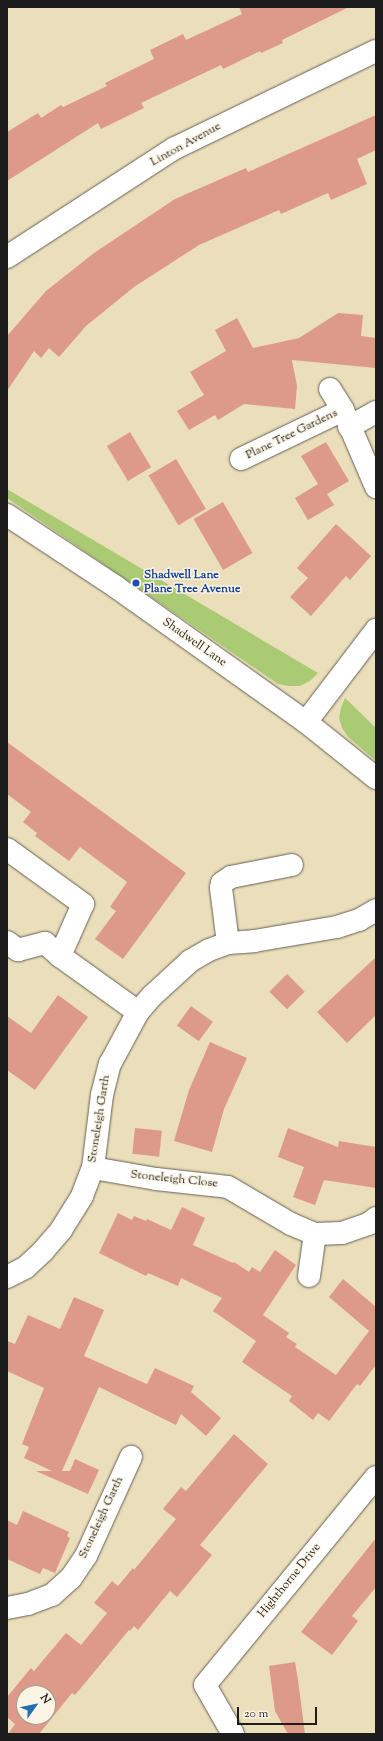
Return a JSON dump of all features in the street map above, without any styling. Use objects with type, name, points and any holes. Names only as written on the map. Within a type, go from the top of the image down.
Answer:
[{"type":"street","name":"Linton Avenue","points":[[7,257],[175,148],[376,51]]},
{"type":"street","name":"Plane Tree Gardens","points":[[330,389],[346,418],[376,488]]},
{"type":"street","name":"Plane Tree Gardens","points":[[241,459],[346,418],[376,412]]},
{"type":"street","name":"Shadwell Lane","points":[[7,515],[116,587],[306,722],[376,778]]},
{"type":"street","points":[[306,722],[376,630]]},
{"type":"street","points":[[7,849],[83,904],[60,956]]},
{"type":"street","points":[[228,943],[221,888],[222,883],[231,877],[292,865]]},
{"type":"street","name":"Stoneleigh Garth","points":[[7,1277],[25,1268],[62,1230],[82,1196],[93,1168],[102,1095],[110,1064],[138,1012],[152,996],[190,961],[209,950],[228,943],[254,941],[337,927],[359,920],[376,910]]},
{"type":"street","points":[[7,942],[18,950],[45,943],[60,956],[138,1012]]},
{"type":"street","name":"Stoneleigh Close","points":[[93,1168],[148,1178],[228,1186],[291,1224],[315,1234],[342,1233],[368,1224],[376,1218]]},
{"type":"street","points":[[309,1276],[315,1234]]},
{"type":"street","name":"Stoneleigh Garth","points":[[7,1608],[28,1604],[52,1595],[71,1578],[86,1556],[131,1457]]},
{"type":"street","name":"Highthorne Drive","points":[[234,1734],[205,1685],[376,1477]]},
{"type":"green space","points":[[7,489],[318,673],[310,681],[300,686],[278,684],[7,498]]},
{"type":"green space","points":[[345,698],[376,728],[376,761],[348,737],[342,728],[339,718]]},
{"type":"building","points":[[239,7],[349,7],[282,40],[283,43],[261,53],[260,51],[223,69],[221,65],[141,103],[144,108],[101,129],[98,123],[7,181],[7,132],[38,113],[41,118],[61,105],[63,107],[107,86],[105,83],[154,59],[150,50],[183,34],[186,40],[242,14]]},
{"type":"building","points":[[376,115],[376,150],[357,159],[367,184],[331,200],[328,193],[281,214],[279,210],[199,245],[134,287],[86,326],[59,357],[49,348],[41,358],[34,351],[7,391],[7,336],[46,291],[94,253],[175,199],[246,168],[248,172]]},
{"type":"building","points":[[338,313],[363,315],[361,336],[376,338],[376,368],[292,360],[297,386],[295,409],[244,404],[218,420],[215,415],[189,430],[177,411],[204,395],[190,372],[226,351],[215,330],[237,318],[253,348],[299,338]]},
{"type":"building","points":[[130,432],[151,467],[128,481],[107,446]]},
{"type":"building","points":[[326,442],[349,481],[327,494],[334,505],[308,520],[295,498],[318,484],[301,456]]},
{"type":"building","points":[[176,459],[206,509],[178,525],[149,475]]},
{"type":"building","points":[[223,502],[252,553],[223,570],[194,519]]},
{"type":"building","points":[[336,524],[371,556],[350,580],[346,576],[311,616],[290,597],[308,578],[297,568]]},
{"type":"building","points":[[7,742],[186,873],[123,959],[95,939],[116,911],[110,907],[127,882],[80,847],[69,861],[35,836],[37,833],[23,822],[31,812],[7,794]]},
{"type":"building","points":[[376,957],[376,1015],[347,1043],[317,1012]]},
{"type":"building","points":[[287,974],[305,992],[287,1009],[269,992]]},
{"type":"building","points":[[58,995],[88,1017],[35,1090],[7,1070],[7,1016],[31,1033]]},
{"type":"building","points":[[191,1006],[213,1022],[199,1041],[177,1025]]},
{"type":"building","points":[[210,1042],[247,1058],[224,1109],[212,1152],[174,1141],[189,1090]]},
{"type":"building","points":[[135,1128],[162,1131],[159,1157],[132,1154]]},
{"type":"building","points":[[288,1128],[338,1147],[339,1141],[376,1147],[376,1188],[324,1180],[315,1205],[293,1197],[304,1167],[278,1157]]},
{"type":"building","points":[[182,1207],[205,1218],[193,1245],[233,1263],[234,1262],[249,1272],[252,1267],[260,1272],[275,1250],[296,1265],[263,1315],[289,1333],[286,1337],[297,1344],[295,1347],[336,1375],[369,1331],[329,1297],[343,1279],[376,1307],[376,1365],[360,1386],[357,1384],[329,1421],[318,1413],[313,1420],[289,1401],[292,1396],[242,1362],[256,1341],[213,1311],[222,1298],[181,1278],[178,1286],[148,1273],[146,1276],[99,1253],[118,1213],[132,1220],[134,1216],[146,1221],[147,1219],[171,1230]]},
{"type":"building","points":[[74,1297],[104,1310],[84,1356],[147,1384],[155,1368],[194,1386],[191,1392],[221,1418],[206,1436],[181,1414],[176,1425],[99,1387],[62,1471],[70,1471],[75,1459],[99,1470],[88,1494],[36,1471],[52,1471],[24,1458],[29,1447],[22,1444],[44,1388],[7,1371],[7,1341],[15,1344],[28,1315],[60,1329]]},
{"type":"building","points":[[234,1434],[268,1464],[200,1545],[212,1555],[177,1597],[170,1591],[138,1630],[134,1626],[130,1631],[129,1630],[75,1695],[72,1693],[56,1713],[56,1685],[17,1685],[31,1668],[34,1671],[66,1633],[81,1645],[107,1613],[94,1603],[112,1581],[118,1586],[133,1568],[134,1570],[176,1519],[163,1509],[181,1487],[186,1491]]},
{"type":"building","points":[[23,1511],[69,1532],[67,1536],[70,1538],[55,1573],[43,1568],[40,1574],[7,1559],[7,1520],[17,1525]]},
{"type":"building","points":[[376,1538],[376,1587],[352,1616],[358,1621],[332,1655],[301,1632]]},
{"type":"building","points":[[295,1662],[305,1734],[288,1734],[275,1711],[269,1666]]},
{"type":"building","points":[[16,1686],[16,1725],[46,1725],[39,1734],[8,1734],[15,1724],[7,1717],[7,1697]]},
{"type":"place","name":"Shadwell Lane Plane Tree Avenue","points":[[136,583]]}]
